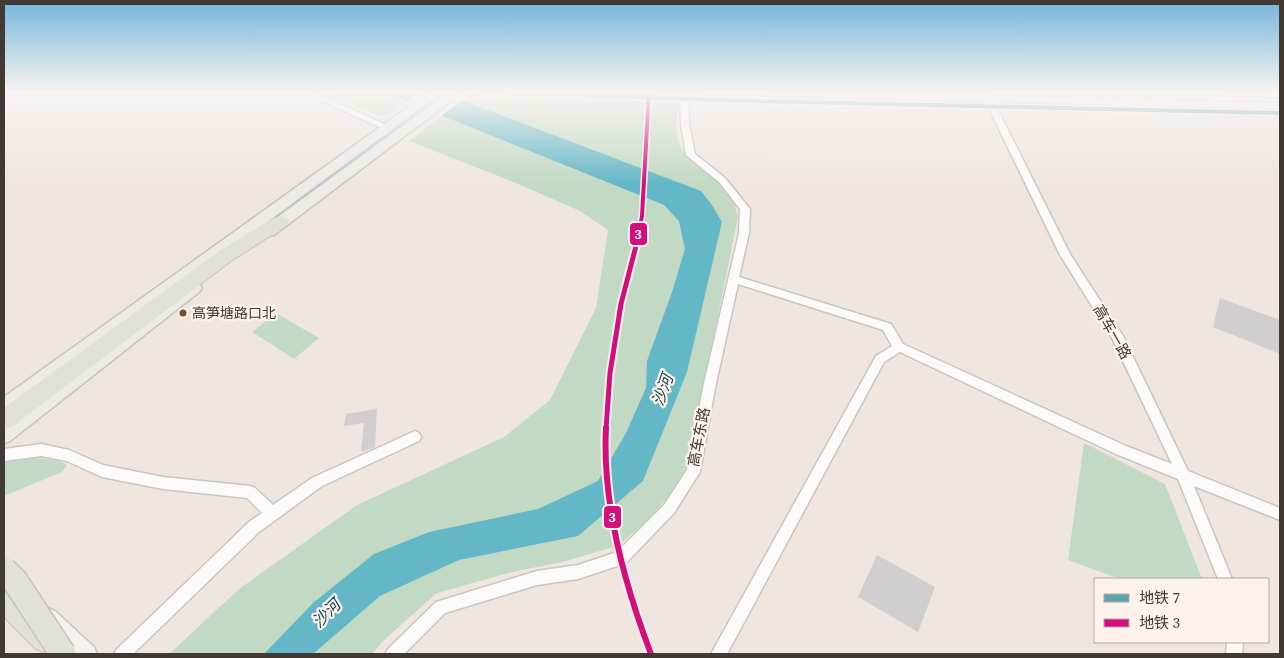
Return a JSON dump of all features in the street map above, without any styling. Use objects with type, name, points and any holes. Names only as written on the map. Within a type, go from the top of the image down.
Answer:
[{"type":"highway","points":[[4,420],[225,256],[280,222]]},
{"type":"highway","points":[[4,570],[15,581],[62,654]]},
{"type":"highway","points":[[4,599],[62,654]]},
{"type":"main road","points":[[4,435],[280,222],[401,123]]},
{"type":"main road","points":[[4,407],[402,123]]},
{"type":"main road","points":[[4,576],[87,654]]},
{"type":"street","points":[[392,123],[398,125]]},
{"type":"street","name":"高车东路","points":[[392,654],[441,607],[537,578],[578,572],[621,558],[669,509],[693,472],[709,388],[744,233],[745,209],[722,180],[691,154],[685,123]]},
{"type":"street","name":"高车一路","points":[[1000,123],[1065,255],[1117,336],[1183,474],[1214,547],[1225,578]]},
{"type":"street","points":[[734,279],[887,327],[900,347],[1121,450],[1280,514]]},
{"type":"street","points":[[719,654],[880,359],[900,347]]},
{"type":"street","points":[[122,654],[254,527],[317,482],[415,437]]},
{"type":"street","points":[[4,455],[41,450],[69,456],[102,471],[163,483],[250,492],[273,514]]},
{"type":"green space","points":[[433,123],[676,123],[680,146],[693,162],[726,190],[733,201],[738,217],[688,464],[675,489],[645,523],[617,546],[562,562],[512,572],[437,593],[384,640],[372,654],[169,654],[239,589],[357,505],[504,437],[550,400],[596,308],[608,230],[578,210],[511,181],[409,141]]},
{"type":"green space","points":[[276,313],[319,338],[294,359],[252,332]]},
{"type":"green space","points":[[1084,443],[1165,484],[1202,578],[1117,578],[1068,560]]},
{"type":"green space","points":[[29,457],[59,461],[67,465],[62,472],[4,496],[4,461],[13,458]]},
{"type":"water","name":"沙河","points":[[459,123],[521,123],[701,191],[722,222],[687,372],[643,481],[578,536],[459,560],[380,596],[313,654],[264,654],[313,603],[374,554],[429,532],[538,509],[598,481],[626,433],[646,388],[647,361],[672,292],[685,249],[679,221],[664,205]]},
{"type":"building","points":[[1220,298],[1280,320],[1280,354],[1213,327]]},
{"type":"building","points":[[377,409],[375,447],[361,452],[364,423],[344,426],[346,414]]},
{"type":"building","points":[[877,555],[935,587],[918,632],[858,597]]},
{"type":"metro line","name":"3","points":[[647,123],[642,216],[634,258],[621,304],[610,373],[605,450],[614,531],[638,620],[651,654]]},
{"type":"place","name":"高笋塘路口北","points":[[183,313]]}]
